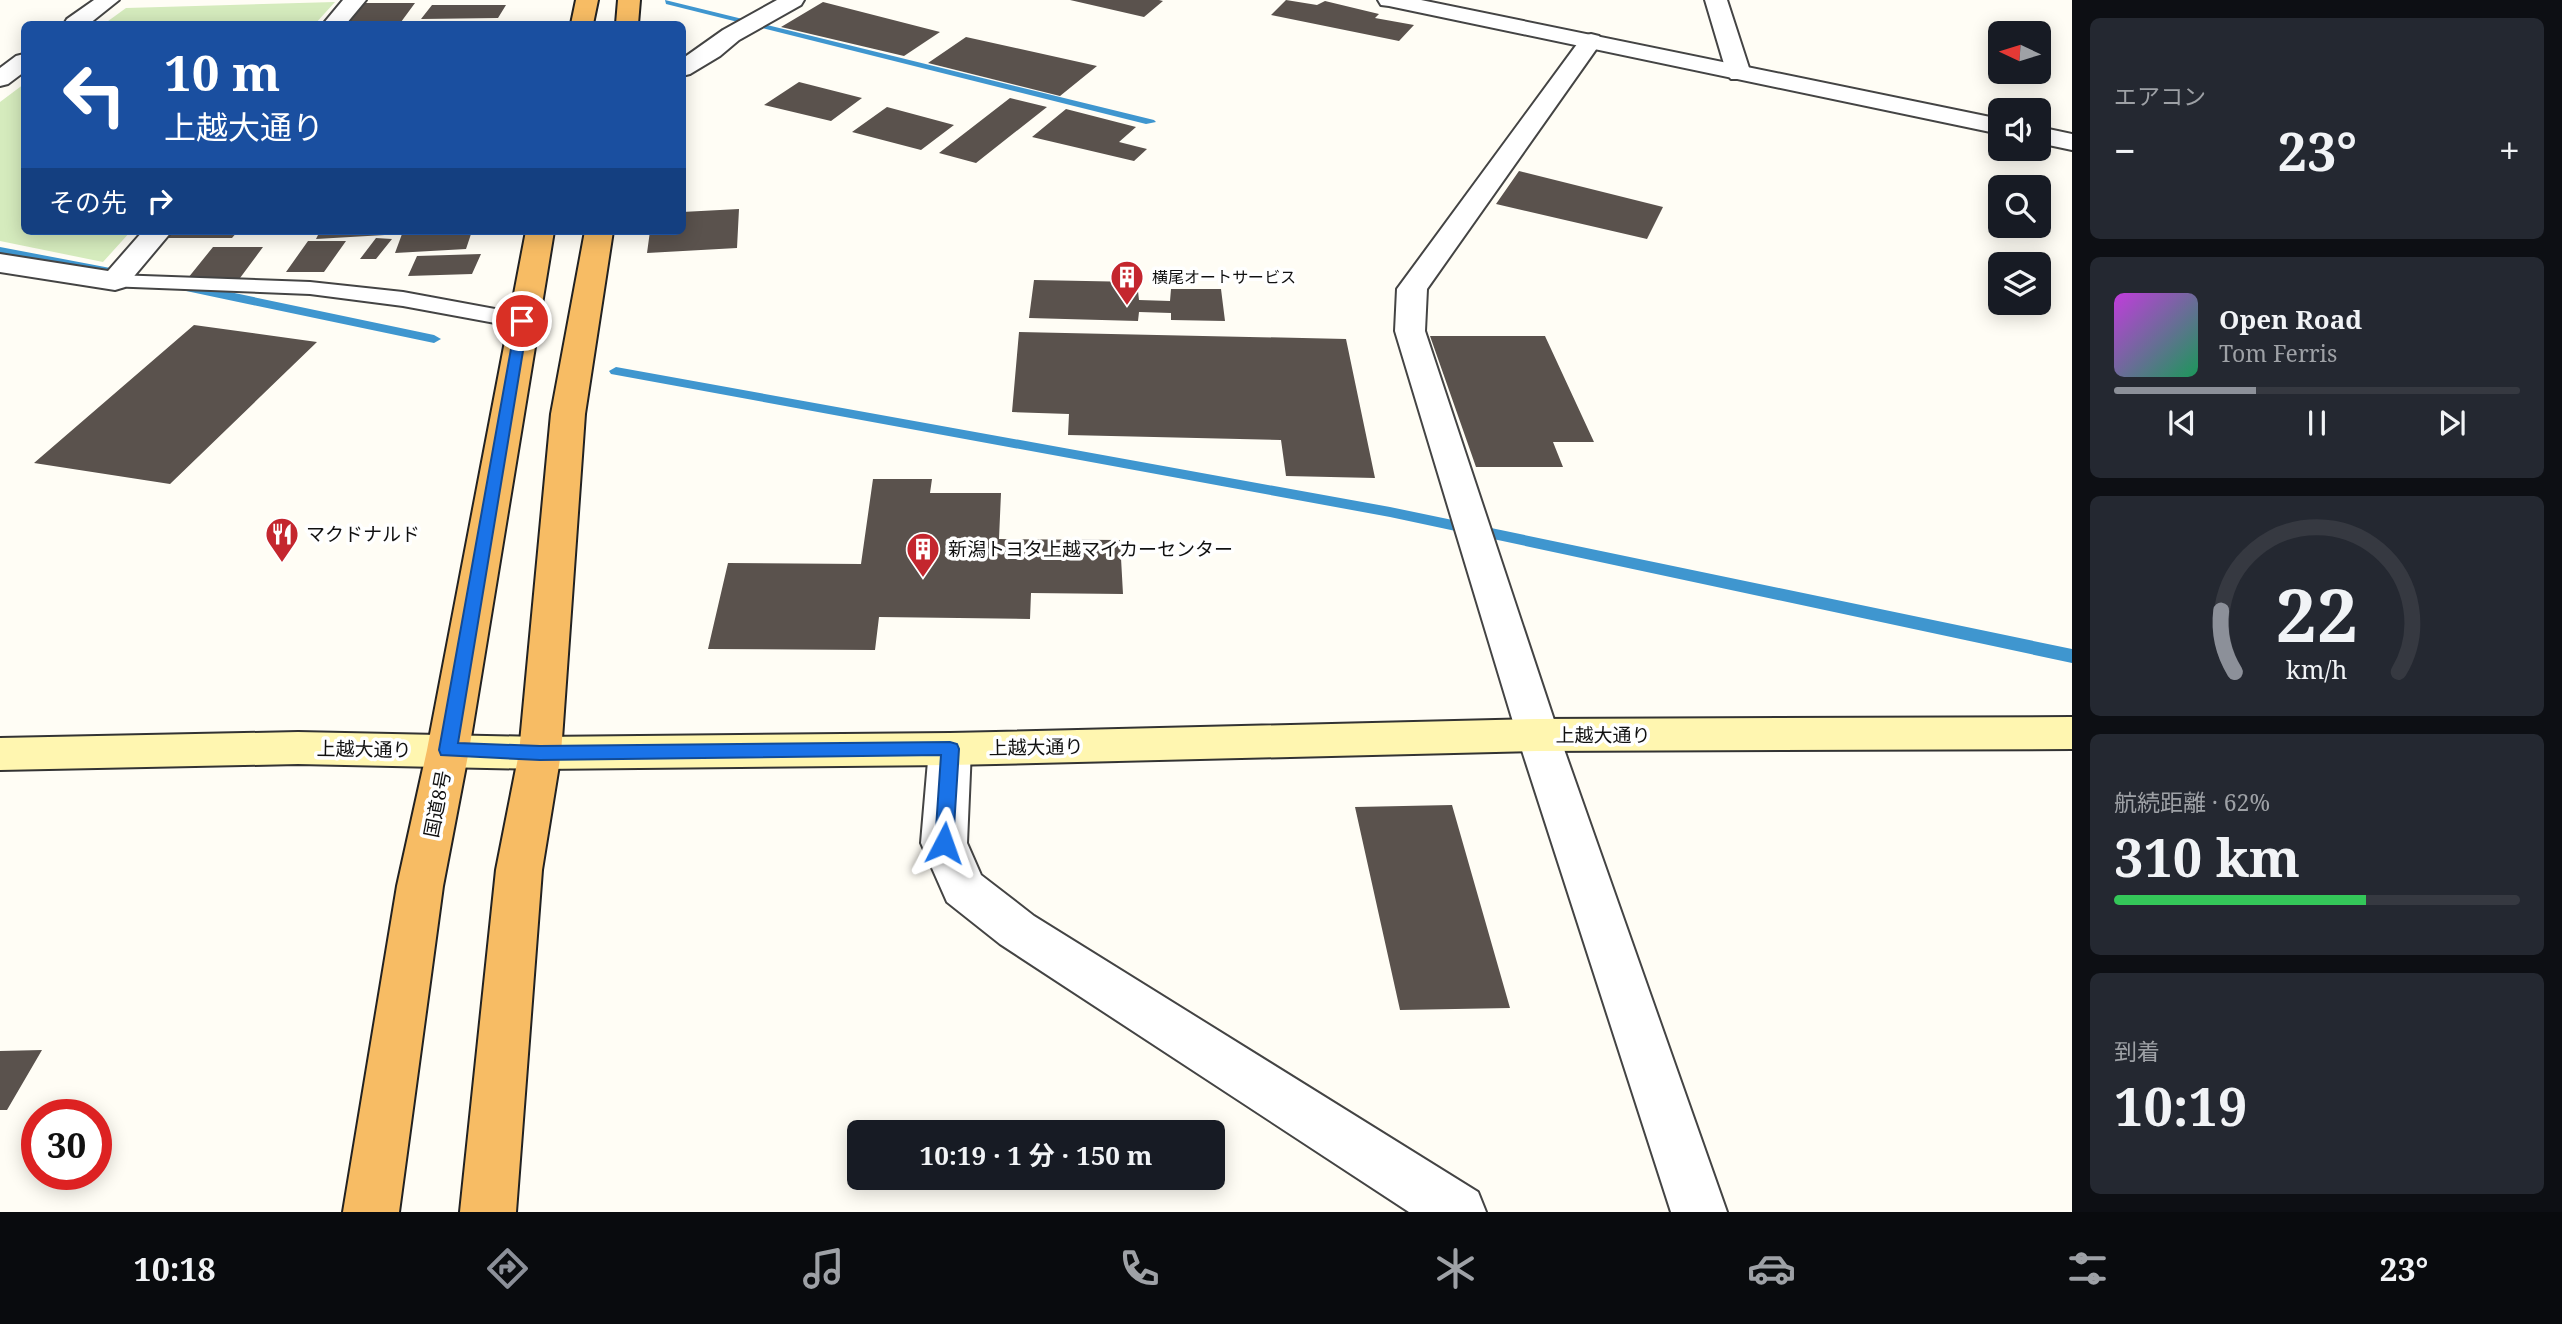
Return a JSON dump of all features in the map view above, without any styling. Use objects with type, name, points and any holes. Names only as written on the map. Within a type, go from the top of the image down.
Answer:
[{"type":"highway","points":[[583,21],[587,0]]},
{"type":"highway","points":[[627,21],[629,0]]},
{"type":"highway","name":"国道8号","points":[[370,1212],[420,886],[448,750],[539,235]]},
{"type":"highway","points":[[488,1212],[519,870],[540,753],[568,414],[598,235]]},
{"type":"main road","name":"上越大通り","points":[[0,754],[299,748],[540,753],[950,749],[1538,735],[2072,733]]},
{"type":"street","points":[[79,21],[108,0]]},
{"type":"street","points":[[337,21],[355,0]]},
{"type":"street","points":[[686,67],[712,51],[731,35],[793,0]]},
{"type":"street","points":[[1389,0],[1988,125]]},
{"type":"street","points":[[1717,0],[1740,74]]},
{"type":"street","points":[[1591,41],[1412,289],[1410,331],[1538,735],[1699,1212]]},
{"type":"street","points":[[0,79],[21,63]]},
{"type":"street","points":[[2051,138],[2072,142]]},
{"type":"street","points":[[0,263],[115,281],[155,235]]},
{"type":"street","points":[[950,749],[944,843],[963,888],[1017,930],[1458,1212]]},
{"type":"lane","points":[[115,281],[310,288],[403,299],[522,321]]},
{"type":"green space","points":[[335,2],[318,21],[108,21],[126,8]]},
{"type":"green space","points":[[21,86],[21,235],[127,235],[103,262],[0,241],[0,102]]},
{"type":"building","points":[[1070,0],[1159,0],[1163,1],[1144,17]]},
{"type":"building","points":[[1286,0],[1317,5],[1325,1],[1379,14],[1375,18],[1414,25],[1399,41],[1271,15]]},
{"type":"building","points":[[823,2],[940,32],[904,56],[781,27]]},
{"type":"building","points":[[351,3],[415,3],[402,21],[337,21]]},
{"type":"building","points":[[432,5],[506,5],[498,18],[421,19]]},
{"type":"building","points":[[966,37],[1097,66],[1060,96],[928,63]]},
{"type":"building","points":[[799,82],[862,98],[831,121],[764,105]]},
{"type":"building","points":[[1010,98],[1047,107],[976,163],[939,153]]},
{"type":"building","points":[[887,107],[954,125],[921,150],[852,132]]},
{"type":"building","points":[[1066,109],[1136,127],[1119,142],[1147,149],[1134,161],[1032,137]]},
{"type":"building","points":[[1519,171],[1663,207],[1647,239],[1496,204]]},
{"type":"building","points":[[739,209],[737,248],[647,253],[649,235],[686,235],[686,212]]},
{"type":"building","points":[[161,235],[235,235],[232,238],[158,238]]},
{"type":"building","points":[[318,235],[385,235],[316,239]]},
{"type":"building","points":[[402,235],[471,235],[466,249],[395,253]]},
{"type":"building","points":[[376,238],[392,239],[376,259],[360,259]]},
{"type":"building","points":[[308,241],[346,241],[324,272],[286,272]]},
{"type":"building","points":[[213,247],[263,247],[240,278],[188,278]]},
{"type":"building","points":[[481,254],[472,274],[408,276],[417,256]]},
{"type":"building","name":"横尾オートサービス","points":[[1034,280],[1137,282],[1139,300],[1170,301],[1171,289],[1221,289],[1225,321],[1171,320],[1171,313],[1139,312],[1138,321],[1029,318]]},
{"type":"building","points":[[194,325],[317,342],[170,484],[34,463]]},
{"type":"building","points":[[1019,332],[1346,339],[1375,478],[1286,476],[1281,440],[1068,435],[1069,414],[1012,412]]},
{"type":"building","points":[[1430,336],[1545,336],[1594,442],[1553,442],[1563,467],[1476,467]]},
{"type":"building","name":"新潟トヨタ上越マイカーセンター","points":[[873,479],[932,479],[930,493],[1001,493],[999,539],[1120,540],[1123,594],[1031,593],[1030,619],[879,617],[875,650],[708,649],[728,563],[861,564]]},
{"type":"building","points":[[1452,805],[1510,1008],[1400,1010],[1355,807]]},
{"type":"building","points":[[42,1050],[7,1110],[0,1110],[0,1051]]},
{"type":"waterway","points":[[669,2],[1150,122]]},
{"type":"waterway","points":[[0,251],[126,275]]},
{"type":"waterway","points":[[177,285],[434,339]]},
{"type":"waterway","points":[[616,371],[1390,512],[2072,656]]},
{"type":"place","name":"横尾オートサービス","points":[[1127,307]]},
{"type":"place","name":"マクドナルド","points":[[282,564]]},
{"type":"place","name":"新潟トヨタ上越マイカーセンター","points":[[923,579]]},
{"type":"route","points":[[522,321],[448,750],[540,753],[950,749],[944,843]]}]
